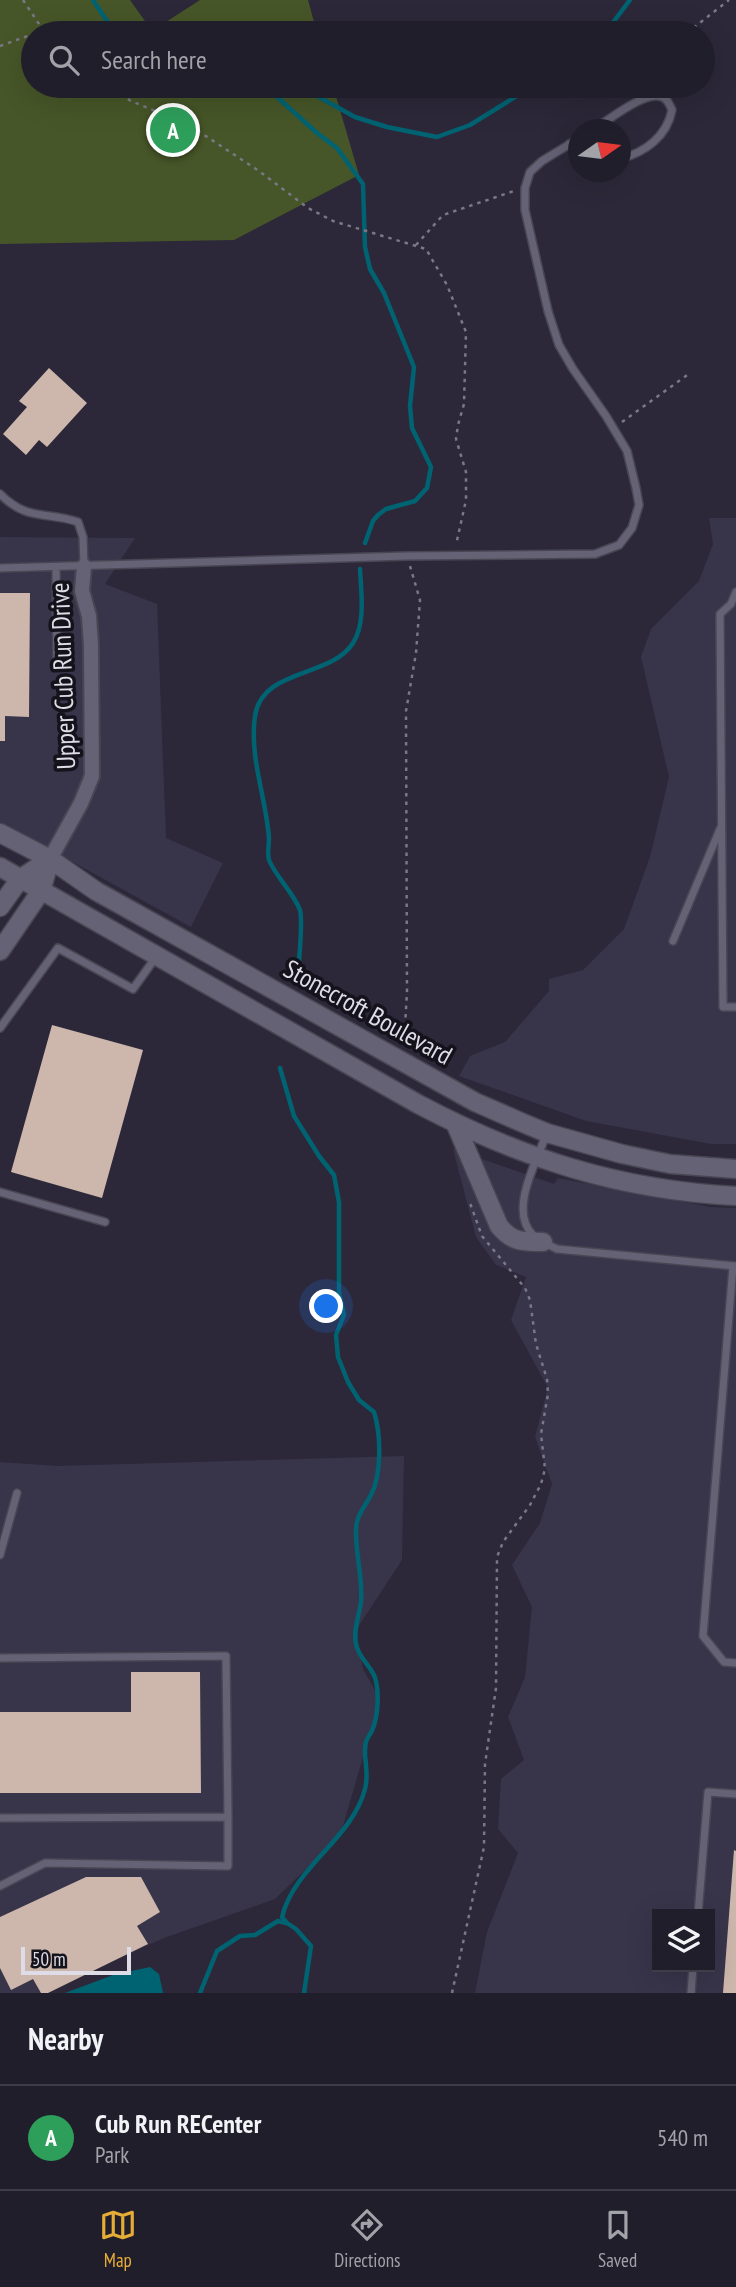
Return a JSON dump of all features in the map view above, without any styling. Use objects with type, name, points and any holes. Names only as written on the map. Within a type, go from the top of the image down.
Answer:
[{"type":"main road","name":"Stonecroft Boulevard","points":[[0,833],[50,859],[96,891],[463,1096],[547,1133],[622,1154],[670,1164],[736,1169]]},
{"type":"main road","points":[[0,907],[20,879],[50,859]]},
{"type":"main road","points":[[0,951],[41,891],[50,859]]},
{"type":"main road","points":[[0,867],[456,1125],[538,1158],[614,1181],[676,1192],[736,1196]]},
{"type":"main road","points":[[456,1125],[499,1226],[508,1237],[520,1242],[543,1242]]},
{"type":"street","name":"Upper Cub Run Drive","points":[[50,859],[82,803],[92,776],[91,645],[89,616],[82,591],[84,566]]},
{"type":"lane","points":[[611,119],[650,98]]},
{"type":"lane","points":[[631,155],[662,135],[670,124],[672,110],[663,98]]},
{"type":"lane","points":[[0,568],[407,556],[454,558],[594,554],[619,545],[632,528],[639,505],[627,452],[559,345],[548,311],[528,222],[525,188],[530,172],[568,145]]},
{"type":"lane","points":[[0,494],[19,510],[35,516],[78,522],[83,537],[84,566]]},
{"type":"lane","points":[[56,567],[57,664]]},
{"type":"lane","points":[[736,592],[730,604],[720,614],[723,1007],[736,1007]]},
{"type":"lane","points":[[673,940],[722,825]]},
{"type":"lane","points":[[0,1027],[58,948],[133,989],[157,956]]},
{"type":"lane","points":[[547,1133],[525,1188],[524,1219],[531,1234],[557,1249],[734,1266],[703,1636],[724,1662],[736,1663]]},
{"type":"lane","points":[[0,1192],[105,1222]]},
{"type":"lane","points":[[0,1555],[17,1493]]},
{"type":"lane","points":[[0,1658],[226,1657],[228,1817],[228,1866],[45,1863],[0,1886]]},
{"type":"lane","points":[[698,1909],[708,1792],[736,1794]]},
{"type":"lane","points":[[0,1818],[228,1817]]},
{"type":"lane","points":[[691,1993],[693,1972]]},
{"type":"path","points":[[23,0],[36,21]]},
{"type":"path","points":[[702,21],[729,0]]},
{"type":"path","points":[[0,46],[21,38]]},
{"type":"path","points":[[126,98],[189,125],[259,171],[308,208],[333,222],[426,248],[447,285],[466,332],[464,404],[456,439],[466,472],[466,500],[454,558]]},
{"type":"path","points":[[416,245],[443,215],[525,188]]},
{"type":"path","points":[[626,419],[690,373]]},
{"type":"path","points":[[403,1049],[407,992],[406,711],[416,653],[420,600],[407,556]]},
{"type":"path","points":[[452,1993],[484,1847],[485,1764],[496,1688],[496,1557],[541,1484],[545,1469],[541,1434],[548,1394],[547,1379],[536,1344],[530,1300],[525,1288],[482,1236],[468,1197]]},
{"type":"shaded area","points":[[709,518],[736,518],[736,1144],[711,1144],[586,1121],[459,1076],[470,1056],[505,1042],[549,991],[549,979],[583,970],[624,929],[650,857],[669,777],[641,657],[651,629],[699,581],[713,544]]},
{"type":"shaded area","points":[[0,537],[135,538],[105,584],[157,604],[166,838],[223,863],[191,927],[0,822]]},
{"type":"shaded area","points":[[453,1149],[554,1184],[558,1178],[710,1207],[736,1208],[736,1993],[475,1993],[487,1932],[518,1853],[498,1829],[501,1779],[524,1760],[508,1717],[525,1677],[532,1607],[512,1565],[540,1523],[552,1484],[535,1437],[548,1388],[511,1320],[526,1277],[496,1265],[476,1237]]},
{"type":"shaded area","points":[[404,1456],[402,1560],[356,1630],[363,1669],[380,1699],[340,1836],[275,1899],[164,1938],[42,1993],[0,1993],[0,1462],[57,1466]]},
{"type":"green space","points":[[0,0],[130,0],[145,21],[21,21],[21,98],[337,98],[359,175],[234,240],[0,244]]},
{"type":"green space","points":[[200,0],[308,0],[314,21],[167,21]]},
{"type":"water","points":[[150,1967],[159,1974],[163,1993],[65,1993],[113,1975]]},
{"type":"building","points":[[49,368],[87,403],[47,447],[39,440],[26,455],[3,434],[27,407],[19,401]]},
{"type":"building","points":[[0,593],[30,593],[29,717],[5,716],[5,741],[0,741]]},
{"type":"building","points":[[52,1025],[143,1050],[102,1198],[11,1172]]},
{"type":"building","points":[[131,1672],[200,1672],[201,1793],[0,1793],[0,1712],[131,1712]]},
{"type":"building","points":[[734,1850],[736,1993],[723,1993]]},
{"type":"building","points":[[86,1877],[141,1877],[160,1912],[137,1926],[148,1944],[48,1993],[41,1993],[33,1979],[11,1990],[0,1968],[0,1917]]},
{"type":"waterway","points":[[93,0],[107,21]]},
{"type":"waterway","points":[[614,21],[630,0]]},
{"type":"waterway","points":[[278,98],[337,148],[363,184],[365,247],[370,269],[384,293],[414,367],[410,406],[412,428],[431,467],[427,488],[415,501],[386,509],[378,515],[365,543]]},
{"type":"waterway","points":[[321,98],[355,117],[387,127],[437,137],[470,125],[514,98]]},
{"type":"waterway","points":[[298,974],[301,915],[293,897],[269,860],[269,838],[254,746],[255,716],[260,701],[270,689],[329,662],[343,654],[353,643],[361,617],[360,569]]},
{"type":"waterway","points":[[280,1068],[294,1116],[334,1175],[339,1202],[339,1293],[344,1315],[336,1335],[338,1357],[359,1400],[374,1412],[379,1442],[375,1486],[358,1517],[356,1527],[361,1602],[355,1639],[357,1649],[375,1676],[377,1711],[375,1723],[366,1742],[366,1783],[358,1807],[298,1883],[288,1899],[282,1917],[311,1946],[304,1993]]},
{"type":"waterway","points":[[200,1993],[217,1951],[240,1936],[255,1935],[278,1921],[286,1923]]},
{"type":"place","name":"Cub Run RECenter","points":[[173,130]]}]
